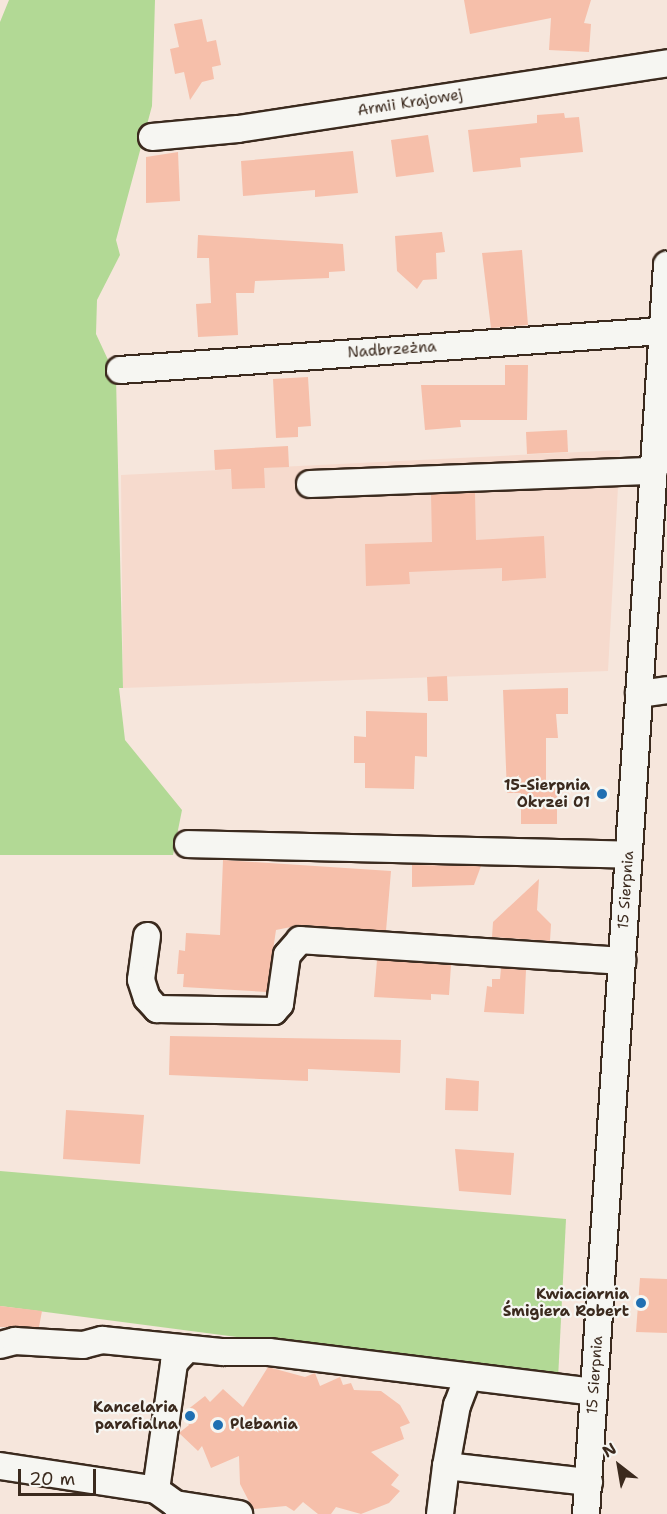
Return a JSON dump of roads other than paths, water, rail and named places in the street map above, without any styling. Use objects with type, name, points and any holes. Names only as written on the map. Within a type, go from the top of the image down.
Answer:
[{"type":"street","name":"Armii Krajowej","points":[[152,137],[238,129],[667,63]]},
{"type":"street","name":"15 Sierpnia","points":[[586,1514],[667,265]]},
{"type":"street","name":"Nadbrzeżna","points":[[120,370],[663,331]]},
{"type":"street","points":[[310,484],[654,471]]},
{"type":"street","points":[[639,694],[667,690]]},
{"type":"street","points":[[188,844],[629,855]]},
{"type":"street","points":[[147,936],[141,980],[147,998],[157,1009],[274,1011],[280,1004],[287,956],[300,940],[622,961]]},
{"type":"street","points":[[0,1345],[15,1341],[82,1345],[102,1340],[187,1349],[269,1352],[594,1392]]},
{"type":"street","points":[[156,1491],[174,1363],[187,1349]]},
{"type":"street","points":[[440,1514],[457,1405],[468,1377]]},
{"type":"street","points":[[0,1466],[156,1491],[174,1504],[239,1514]]},
{"type":"street","points":[[446,1466],[588,1482]]},
{"type":"place","name":"15-Sierpnia Okrzei 01","points":[[602,794]]},
{"type":"place","name":"Kwiaciarnia Śmigiera Robert","points":[[641,1303]]},
{"type":"place","name":"Kancelaria parafialna","points":[[190,1416]]},
{"type":"place","name":"Plebania","points":[[218,1425]]}]
